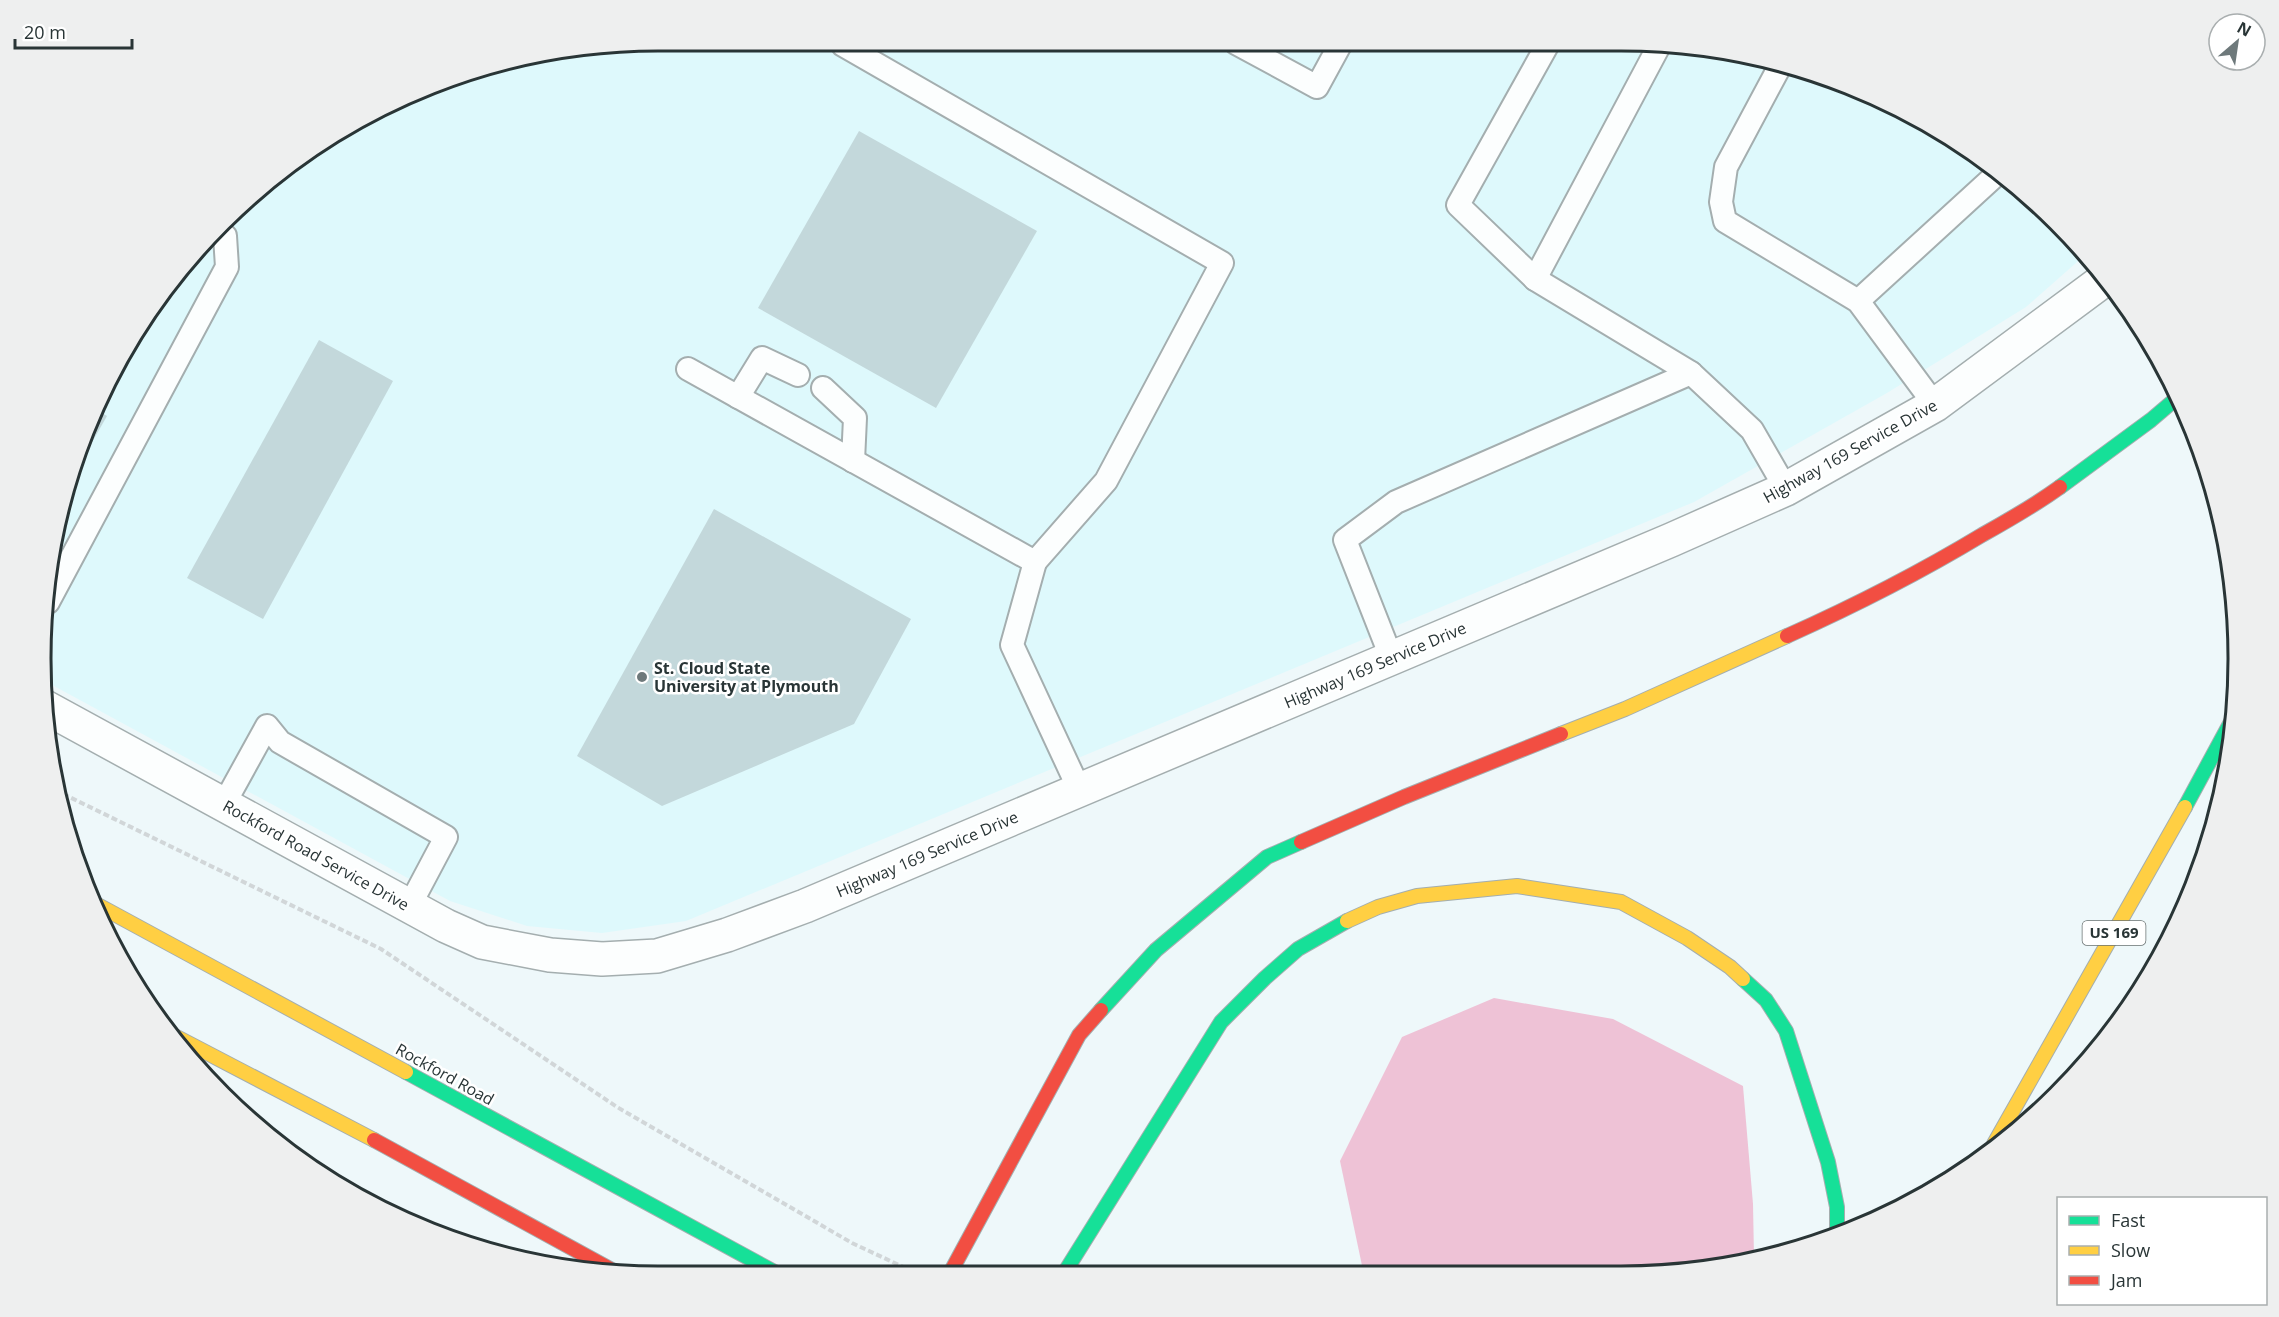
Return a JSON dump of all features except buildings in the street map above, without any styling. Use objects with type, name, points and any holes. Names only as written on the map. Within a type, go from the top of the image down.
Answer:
[{"type":"main road","points":[[954,1266],[1079,1035],[1156,950],[1267,857],[1404,797],[1625,709],[1844,611],[1951,554],[2041,501],[2171,403]]},
{"type":"main road","name":"US 169","points":[[2002,1131],[2159,855],[2223,736]]},
{"type":"main road","points":[[1069,1266],[1221,1022],[1298,949],[1337,925],[1378,907],[1416,896],[1517,885],[1621,902],[1687,938],[1730,967],[1766,1000],[1786,1031],[1813,1112],[1838,1207],[1837,1226]]},
{"type":"main road","name":"Rockford Road","points":[[106,909],[763,1266]]},
{"type":"main road","points":[[191,1045],[426,1168],[599,1263]]},
{"type":"street","name":"Highway 169 Service Drive","points":[[602,959],[657,956],[727,935],[805,906],[1786,489],[1935,405],[2098,284]]},
{"type":"street","name":"Rockford Road Service Drive","points":[[53,712],[446,926],[482,942],[549,955],[602,959]]},
{"type":"lane","points":[[853,51],[1222,263],[1106,481],[1035,562],[1012,645],[1079,789]]},
{"type":"lane","points":[[1251,51],[1317,87],[1337,51]]},
{"type":"lane","points":[[1544,51],[1458,205],[1535,279],[1692,373],[1752,430],[1786,489]]},
{"type":"lane","points":[[1535,279],[1656,52]]},
{"type":"lane","points":[[1777,72],[1726,167],[1721,202],[1725,221],[1858,301],[1935,405]]},
{"type":"lane","points":[[1858,301],[1992,179]]},
{"type":"lane","points":[[55,589],[227,267],[223,235]]},
{"type":"lane","points":[[738,397],[762,358],[798,375]]},
{"type":"lane","points":[[688,369],[1035,562]]},
{"type":"lane","points":[[1392,657],[1345,540],[1396,502],[1692,373]]},
{"type":"lane","points":[[823,388],[855,418],[854,461]]},
{"type":"lane","points":[[224,804],[267,726],[280,742],[446,837],[410,905]]},
{"type":"path","points":[[67,796],[381,949],[617,1107],[852,1243],[902,1266]]},
{"type":"shaded area","points":[[619,52],[1660,52],[1700,56],[1778,72],[1853,97],[1889,114],[1958,153],[1990,177],[2050,229],[2079,260],[2026,307],[1887,393],[1694,502],[686,921],[602,933],[527,926],[450,901],[52,685],[52,619],[56,579],[72,501],[97,426],[132,355],[153,321],[202,258],[258,202],[321,153],[355,132],[426,97],[501,72],[579,56]]},
{"type":"shaded area","points":[[1494,998],[1613,1019],[1743,1086],[1753,1204],[1754,1251],[1700,1261],[1660,1265],[1362,1266],[1340,1161],[1402,1037]]},
{"type":"traffic: fast","points":[[2060,487],[2171,403]]},
{"type":"traffic: fast","points":[[2185,807],[2223,736]]},
{"type":"traffic: fast","points":[[1101,1010],[1156,950],[1267,857],[1301,842]]},
{"type":"traffic: fast","points":[[1069,1266],[1221,1022],[1298,949],[1347,921]]},
{"type":"traffic: fast","points":[[1743,979],[1766,1000],[1786,1031],[1828,1162],[1837,1207],[1837,1226]]},
{"type":"traffic: fast","points":[[406,1072],[763,1266]]},
{"type":"traffic: slow","points":[[1561,734],[1625,709],[1787,636]]},
{"type":"traffic: slow","points":[[2002,1131],[2185,807]]},
{"type":"traffic: slow","points":[[1347,921],[1378,907],[1417,896],[1517,886],[1621,902],[1687,938],[1730,967],[1743,979]]},
{"type":"traffic: slow","points":[[106,909],[406,1072]]},
{"type":"traffic: slow","points":[[190,1044],[374,1140]]},
{"type":"traffic: jam","points":[[1787,636],[1910,576],[2012,518],[2060,487]]},
{"type":"traffic: jam","points":[[1301,842],[1404,797],[1561,734]]},
{"type":"traffic: jam","points":[[954,1266],[1079,1035],[1101,1010]]},
{"type":"traffic: jam","points":[[374,1140],[599,1263]]},
{"type":"place","name":"St. Cloud State University at Plymouth","points":[[642,677]]}]
